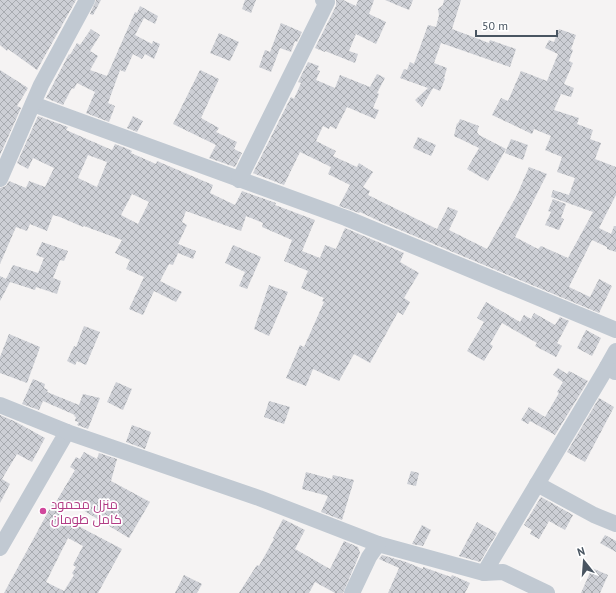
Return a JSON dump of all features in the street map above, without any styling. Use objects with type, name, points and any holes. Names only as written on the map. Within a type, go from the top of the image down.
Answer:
[{"type":"street","points":[[0,179],[41,85],[87,0]]},
{"type":"street","points":[[240,180],[327,2],[323,0]]},
{"type":"street","points":[[33,104],[346,218],[616,330]]},
{"type":"street","points":[[484,574],[537,484],[611,369],[616,351]]},
{"type":"street","points":[[0,405],[67,432],[259,498],[378,544],[484,574],[503,572],[547,593]]},
{"type":"street","points":[[0,548],[67,432]]},
{"type":"street","points":[[537,484],[594,515],[616,524]]},
{"type":"street","points":[[352,593],[369,557],[378,544]]},
{"type":"building","points":[[0,0],[76,0],[37,70],[0,45]]},
{"type":"building","points":[[96,0],[101,0],[93,15],[90,14]]},
{"type":"building","points":[[245,0],[256,0],[251,13],[242,9]]},
{"type":"building","points":[[336,0],[343,0],[356,6],[358,0],[374,0],[369,14],[386,22],[376,44],[356,34],[349,51],[358,54],[355,63],[315,48],[336,6]]},
{"type":"building","points":[[385,0],[413,0],[409,10]]},
{"type":"building","points":[[444,0],[461,0],[452,29],[489,43],[490,40],[516,49],[510,67],[441,43],[434,63],[447,68],[445,79],[440,91],[433,88],[422,107],[415,100],[428,88],[400,78],[404,69],[407,70],[410,62],[414,64],[428,25],[436,27],[439,15],[438,9],[443,5]]},
{"type":"building","points":[[140,6],[158,16],[155,24],[144,18],[135,35],[152,44],[153,41],[160,44],[154,59],[145,54],[142,59],[133,54],[125,72],[120,70],[108,103],[115,106],[109,122],[86,113],[95,92],[77,83],[74,89],[72,88],[63,105],[46,98],[69,54],[70,55],[77,43],[80,45],[91,29],[100,35],[90,51],[98,56],[90,70],[107,76],[135,12],[137,13]]},
{"type":"building","points":[[281,23],[302,32],[297,42],[295,41],[291,52],[280,48],[271,72],[259,67],[265,50],[270,52]]},
{"type":"building","points":[[559,29],[576,35],[569,61],[573,63],[564,84],[574,88],[571,97],[561,94],[554,110],[579,118],[577,124],[593,130],[590,139],[601,143],[595,159],[616,167],[616,195],[599,228],[611,234],[614,226],[616,226],[616,252],[607,249],[607,247],[592,240],[569,287],[590,297],[599,279],[612,286],[599,313],[360,212],[359,213],[339,206],[350,185],[328,174],[331,167],[300,152],[284,185],[253,173],[291,97],[294,99],[301,83],[298,82],[308,62],[319,66],[317,70],[320,71],[316,80],[335,88],[340,75],[370,87],[377,74],[385,78],[377,93],[379,94],[373,108],[379,110],[375,119],[347,107],[336,129],[330,126],[329,129],[323,126],[316,141],[336,151],[333,156],[357,167],[359,163],[373,172],[363,187],[370,191],[368,195],[437,229],[448,207],[458,211],[449,230],[487,249],[517,195],[529,167],[547,174],[515,237],[538,249],[541,246],[568,258],[593,212],[551,197],[553,190],[569,195],[575,178],[557,172],[562,157],[545,150],[551,136],[534,129],[532,134],[492,115],[501,98],[508,101],[521,71],[547,81],[558,54],[545,48],[549,40],[554,42]]},
{"type":"building","points":[[219,33],[239,42],[230,61],[210,53]]},
{"type":"building","points":[[0,70],[28,88],[17,106],[21,108],[0,155]]},
{"type":"building","points":[[200,70],[219,79],[201,118],[219,128],[216,132],[237,142],[234,149],[242,153],[235,167],[209,158],[216,145],[173,124]]},
{"type":"building","points":[[38,116],[68,127],[66,130],[112,150],[115,144],[128,149],[132,151],[131,153],[156,164],[157,161],[213,185],[210,193],[235,205],[242,191],[276,203],[275,205],[315,220],[302,251],[320,258],[325,245],[336,249],[345,228],[404,253],[400,262],[419,273],[404,298],[410,302],[403,315],[398,312],[370,363],[354,354],[339,381],[313,369],[306,386],[286,378],[300,345],[304,347],[324,302],[322,301],[324,298],[301,288],[308,271],[284,261],[292,240],[262,227],[263,223],[246,216],[241,231],[186,211],[182,222],[187,225],[178,244],[196,251],[193,259],[178,253],[173,265],[169,264],[160,281],[182,292],[176,302],[154,291],[143,315],[129,309],[144,277],[126,269],[130,260],[115,253],[122,240],[84,226],[83,227],[60,217],[53,215],[47,231],[30,224],[27,231],[16,227],[0,264],[0,188],[6,186],[9,181],[26,188],[29,181],[45,187],[54,168],[33,158],[28,169],[17,163]],"holes":[[[88,155],[107,162],[97,187],[78,178]],[[132,194],[149,202],[138,224],[121,215]]]},
{"type":"building","points":[[133,116],[143,121],[137,132],[127,128]]},
{"type":"building","points":[[460,119],[479,126],[477,132],[479,135],[506,149],[488,181],[467,169],[479,148],[454,136],[457,123],[458,124]]},
{"type":"building","points":[[418,137],[436,145],[431,156],[413,148]]},
{"type":"building","points":[[511,139],[528,145],[523,160],[505,153]]},
{"type":"building","points":[[553,199],[566,204],[561,218],[564,219],[559,230],[545,225],[551,212],[548,211]]},
{"type":"building","points":[[42,242],[68,251],[64,261],[60,260],[53,278],[61,281],[57,294],[36,287],[35,290],[10,282],[0,301],[0,276],[6,279],[13,265],[38,273],[44,258],[36,255]]},
{"type":"building","points":[[233,245],[261,257],[247,289],[239,286],[245,272],[225,263]]},
{"type":"building","points":[[269,285],[288,292],[269,336],[254,329]]},
{"type":"building","points":[[486,302],[520,322],[524,315],[531,319],[534,313],[555,325],[560,317],[569,321],[557,343],[562,346],[556,357],[535,346],[537,343],[502,323],[490,344],[493,346],[484,361],[467,351],[484,322],[477,318]]},
{"type":"building","points":[[84,326],[100,332],[86,365],[77,361],[75,365],[67,361],[74,346],[76,347]]},
{"type":"building","points":[[586,330],[601,338],[592,356],[577,348]]},
{"type":"building","points":[[9,334],[40,347],[27,383],[0,373],[0,357]]},
{"type":"building","points":[[558,368],[567,374],[569,371],[588,381],[555,435],[530,421],[528,424],[521,420],[529,407],[545,417],[559,393],[557,392],[563,382],[553,375]]},
{"type":"building","points":[[33,379],[45,384],[44,388],[48,390],[47,392],[79,405],[83,394],[100,398],[88,429],[77,425],[79,422],[75,421],[75,415],[43,401],[39,410],[22,404]]},
{"type":"building","points":[[116,382],[132,389],[123,410],[107,402]]},
{"type":"building","points":[[599,398],[614,407],[585,462],[567,452]]},
{"type":"building","points":[[269,401],[290,407],[284,424],[264,417]]},
{"type":"building","points":[[0,415],[45,438],[32,462],[17,454],[2,479],[10,484],[0,503]]},
{"type":"building","points":[[132,425],[151,432],[145,449],[126,442]]},
{"type":"building","points":[[84,452],[97,459],[99,453],[117,459],[111,481],[150,502],[129,538],[68,501],[59,516],[122,549],[98,593],[4,593],[54,501],[56,502],[75,470],[70,467],[76,457],[80,459]],"holes":[[[68,538],[83,546],[73,565],[76,567],[72,573],[74,575],[64,591],[46,582]]]},
{"type":"building","points":[[411,471],[419,473],[416,486],[407,484]]},
{"type":"building","points":[[306,472],[332,479],[333,475],[354,480],[342,520],[321,512],[328,496],[302,489]]},
{"type":"building","points":[[541,497],[573,515],[565,530],[549,521],[539,539],[530,534],[532,530],[524,525]]},
{"type":"building","points":[[283,519],[305,530],[295,549],[330,569],[344,541],[358,547],[360,553],[343,593],[335,593],[315,582],[309,593],[239,593],[257,565],[259,566]]},
{"type":"building","points":[[477,522],[497,533],[480,562],[459,556]]},
{"type":"building","points":[[422,525],[431,530],[423,546],[412,544]]},
{"type":"building","points":[[605,535],[616,541],[616,552],[600,543]]},
{"type":"building","points":[[382,555],[451,577],[452,575],[470,583],[465,593],[388,593],[399,568],[379,559]]},
{"type":"building","points":[[592,568],[608,575],[600,593],[581,593]]},
{"type":"building","points":[[184,575],[202,584],[197,593],[175,593]]},
{"type":"place","name":"منزل محمود كامل طومان","points":[[43,511]]}]
